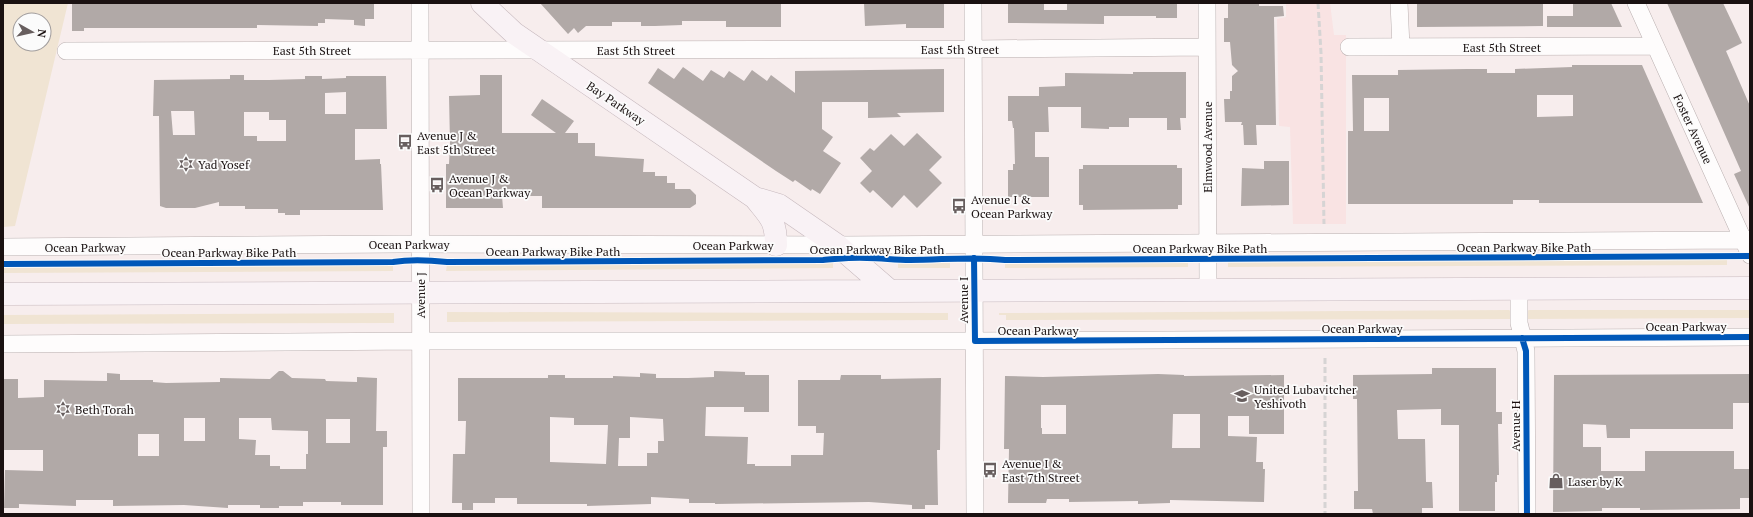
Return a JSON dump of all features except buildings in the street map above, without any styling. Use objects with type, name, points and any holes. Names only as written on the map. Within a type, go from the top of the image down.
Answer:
[{"type":"main road","name":"Bay Parkway","points":[[482,3],[514,33],[755,198],[773,220],[776,230],[776,245]]},
{"type":"main road","name":"Bay Parkway","points":[[755,198],[779,205],[838,245],[889,290]]},
{"type":"main road","points":[[3,294],[1750,288]]},
{"type":"street","name":"Avenue J","points":[[420,3],[421,514]]},
{"type":"street","name":"Avenue I","points":[[973,3],[976,514]]},
{"type":"street","name":"Elmwood Avenue","points":[[1207,3],[1208,290]]},
{"type":"street","points":[[1399,3],[1401,47]]},
{"type":"street","name":"Foster Avenue","points":[[1636,3],[1747,240],[1750,255]]},
{"type":"street","name":"East 5th Street","points":[[1349,47],[1655,46]]},
{"type":"street","name":"East 5th Street","points":[[66,51],[1207,47]]},
{"type":"street","name":"Ocean Parkway","points":[[3,247],[420,244],[838,245],[1747,240]]},
{"type":"street","name":"Avenue H","points":[[1518,288],[1519,323],[1526,351],[1526,514]]},
{"type":"street","name":"Ocean Parkway","points":[[3,344],[420,340],[975,341],[1750,337]]},
{"type":"shaded area","points":[[3,3],[68,3],[15,226],[3,227]]},
{"type":"shaded area","points":[[1286,3],[1330,3],[1334,35],[1346,35],[1346,224],[1293,224],[1290,127],[1279,126],[1277,19],[1286,17]]},
{"type":"shaded area","points":[[1727,260],[1727,265],[1228,267],[1228,262]]},
{"type":"shaded area","points":[[1188,262],[1188,267],[1005,268],[1005,263]]},
{"type":"shaded area","points":[[833,263],[833,268],[446,271],[447,265]]},
{"type":"shaded area","points":[[898,263],[950,263],[950,268],[898,268]]},
{"type":"shaded area","points":[[393,265],[393,271],[3,273],[3,267]]},
{"type":"shaded area","points":[[1509,310],[1512,312],[1513,319],[1006,320],[1006,315],[999,315],[999,313]]},
{"type":"shaded area","points":[[1750,310],[1750,318],[1526,319],[1527,311]]},
{"type":"shaded area","points":[[447,312],[948,313],[948,320],[447,322]]},
{"type":"shaded area","points":[[394,313],[394,323],[3,324],[3,315]]},
{"type":"railway","points":[[1318,3],[1321,53],[1324,224]]},
{"type":"railway","points":[[1325,358],[1325,514]]},
{"type":"cycle path","name":"Ocean Parkway Bike Path","points":[[3,264],[393,262],[413,260],[447,262],[823,260],[856,258],[910,260],[969,258],[1005,260],[1750,256]]},
{"type":"cycle path","points":[[974,258],[975,341],[1750,337]]},
{"type":"cycle path","points":[[1522,338],[1526,351],[1527,514]]},
{"type":"place","name":"Avenue J & East 5th Street","points":[[405,142]]},
{"type":"place","name":"Yad Yosef","points":[[186,164]]},
{"type":"place","name":"Avenue J & Ocean Parkway","points":[[437,185]]},
{"type":"place","name":"Avenue I & Ocean Parkway","points":[[959,206]]},
{"type":"place","name":"United Lubavitcher Yeshivoth","points":[[1242,396]]},
{"type":"place","name":"Beth Torah","points":[[63,409]]},
{"type":"place","name":"Avenue I & East 7th Street","points":[[990,470]]},
{"type":"place","name":"Laser by K","points":[[1556,481]]}]
